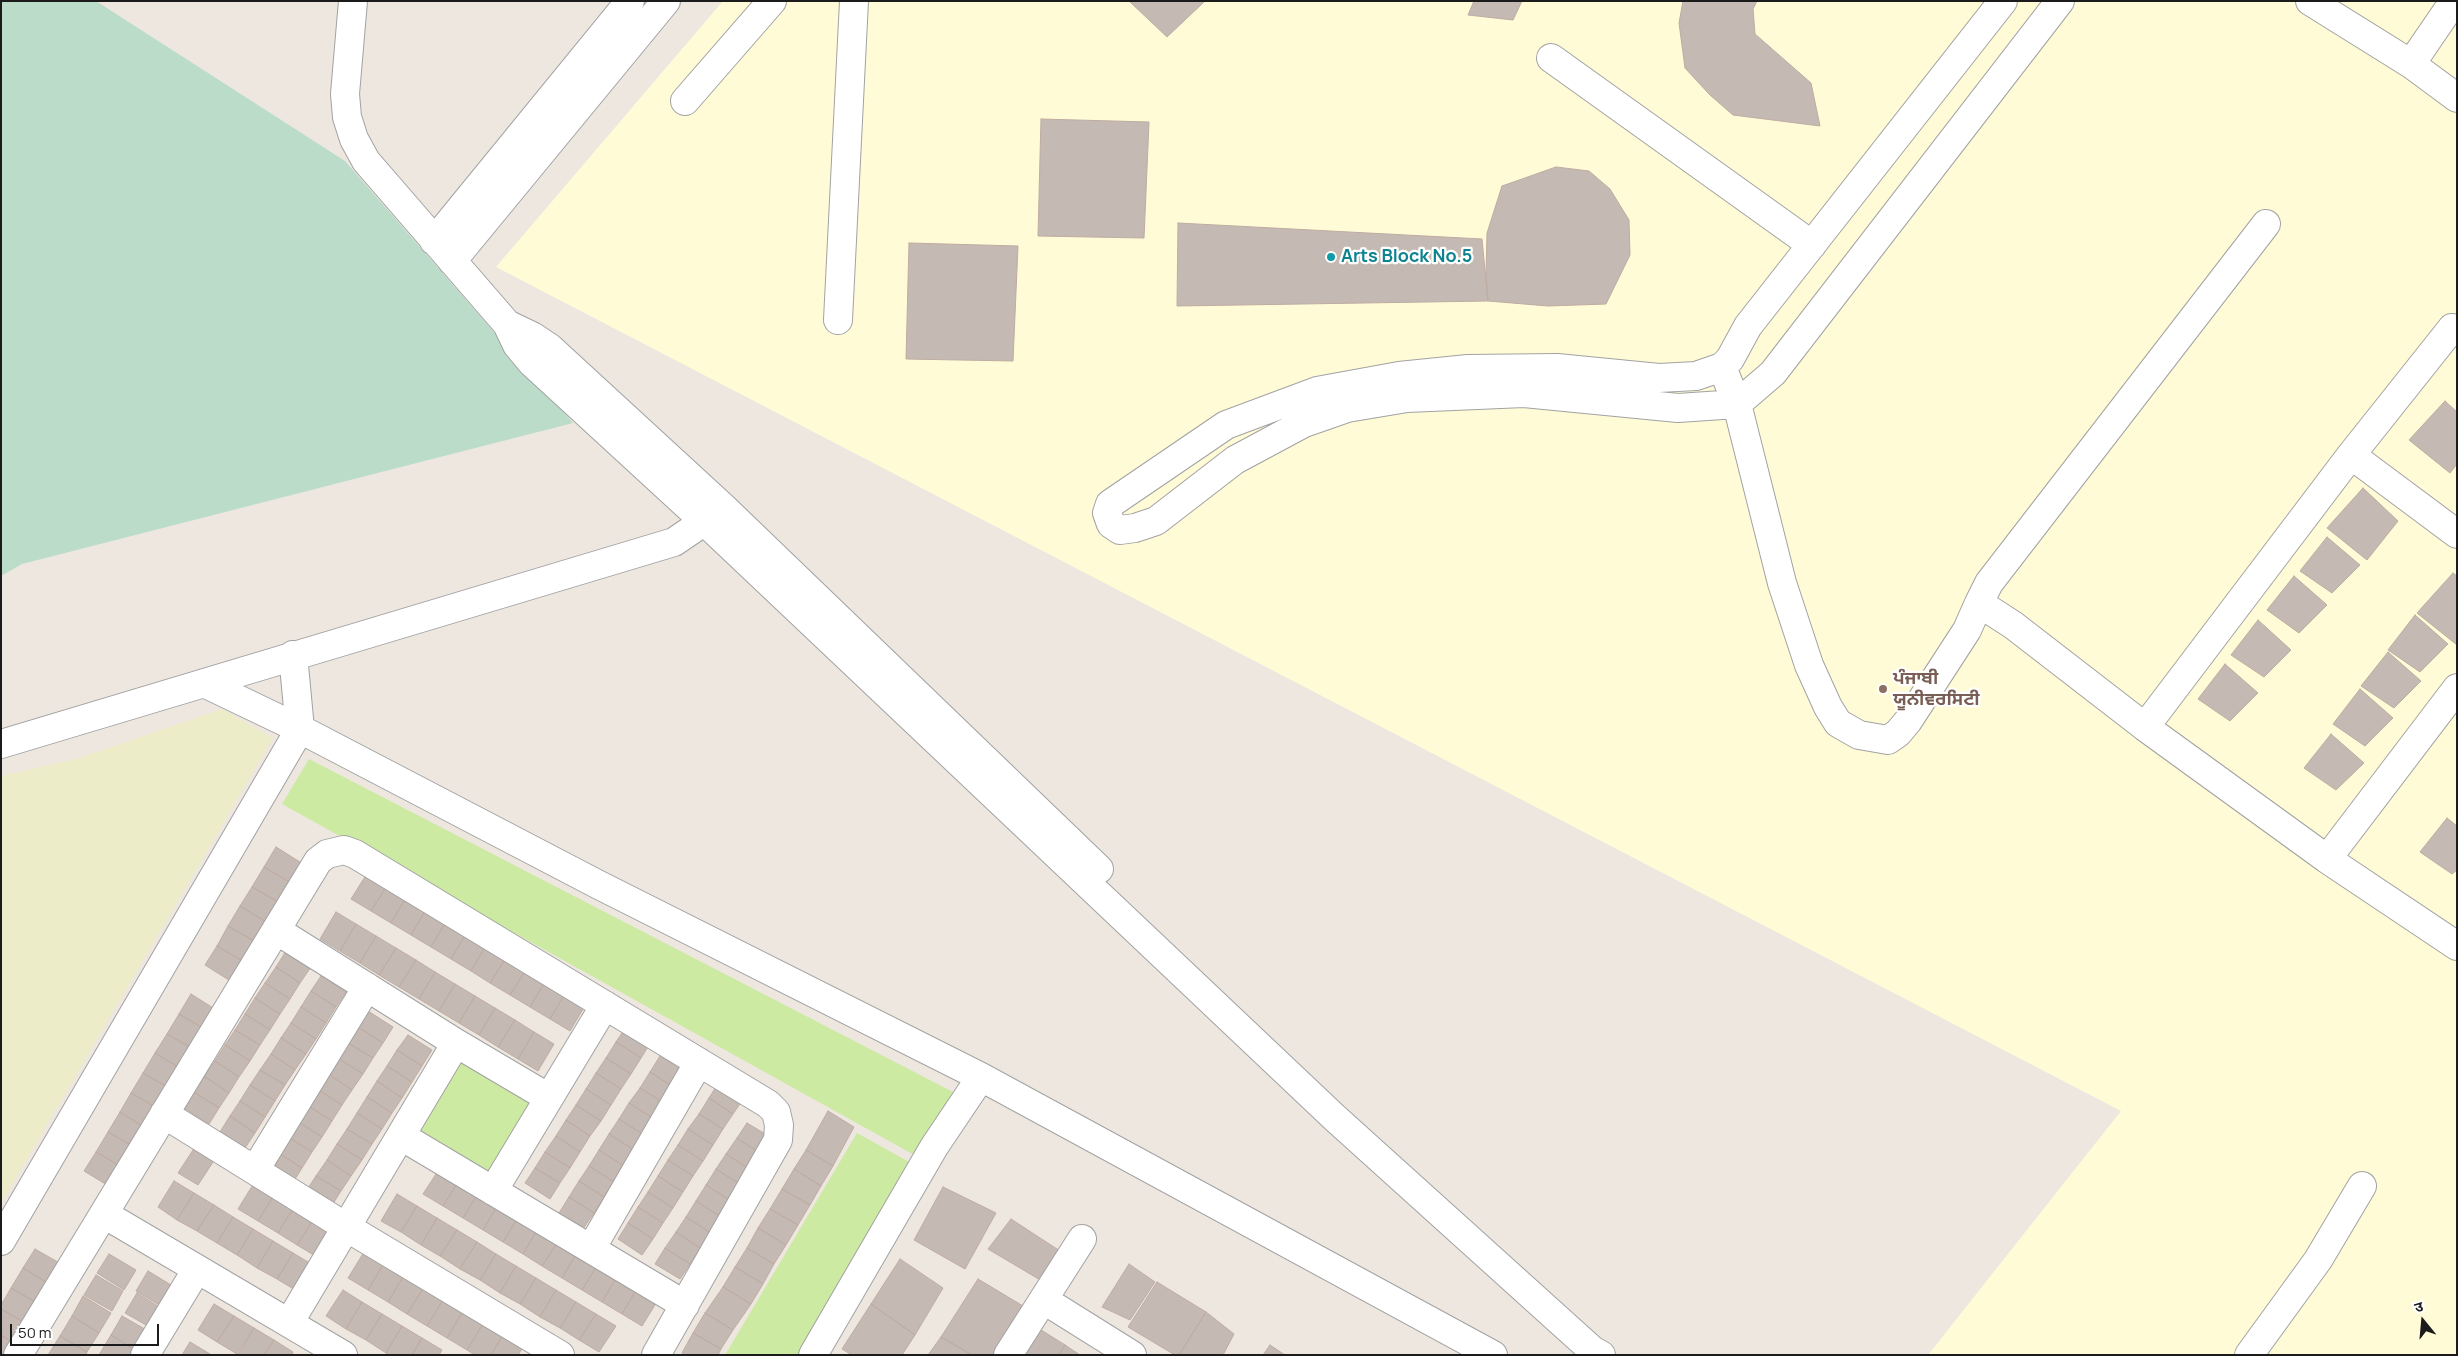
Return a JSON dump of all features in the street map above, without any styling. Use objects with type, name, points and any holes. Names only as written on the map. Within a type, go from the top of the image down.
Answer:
[{"type":"street","points":[[353,1],[345,94],[347,117],[354,139],[366,161],[506,324],[517,344],[532,363],[714,515],[1335,1118],[1605,1336],[1615,1355]]},
{"type":"street","points":[[443,251],[630,1]]},
{"type":"street","points":[[443,251],[666,1]]},
{"type":"street","points":[[685,101],[772,1]]},
{"type":"street","points":[[838,320],[854,1]]},
{"type":"street","points":[[2003,1],[1748,326],[1730,359],[1722,367],[1696,376],[1659,378],[1557,368],[1468,369],[1399,376],[1317,391],[1226,425],[1110,504],[1107,513],[1111,524],[1120,530],[1135,528],[1156,521],[1235,460],[1272,438],[1304,423],[1347,408],[1407,398],[1524,393],[1678,408],[1737,404],[1772,374],[2060,1]]},
{"type":"street","points":[[2310,1],[2411,64],[2457,98]]},
{"type":"street","points":[[2411,64],[2454,1]]},
{"type":"street","points":[[1551,58],[1812,245]]},
{"type":"street","points":[[1722,367],[1737,404],[1782,583],[1810,665],[1828,707],[1838,723],[1859,735],[1888,740],[1898,733],[1908,721],[1966,630],[1989,583],[2266,224]]},
{"type":"street","points":[[2145,727],[2351,455],[2452,328],[2457,332]]},
{"type":"street","points":[[2351,455],[2457,534]]},
{"type":"street","points":[[1,744],[674,542],[714,515]]},
{"type":"street","points":[[1979,603],[2013,625],[2145,727],[2327,859],[2457,946]]},
{"type":"street","points":[[1,1241],[300,729],[293,655]]},
{"type":"street","points":[[204,683],[300,729],[599,885],[981,1077],[1494,1355]]},
{"type":"street","points":[[2327,859],[2457,688]]},
{"type":"street","points":[[18,1355],[318,861],[327,854],[344,850],[355,854],[605,1005],[768,1104],[776,1112],[779,1125],[778,1140],[656,1355]]},
{"type":"street","points":[[276,930],[456,1043],[548,1098]]},
{"type":"street","points":[[255,1170],[368,987]]},
{"type":"street","points":[[492,1191],[605,1005]]},
{"type":"street","points":[[289,1323],[456,1043]]},
{"type":"street","points":[[591,1249],[698,1062]]},
{"type":"street","points":[[813,1355],[934,1147],[981,1077]]},
{"type":"street","points":[[164,1114],[346,1227],[560,1355]]},
{"type":"street","points":[[401,1136],[685,1305]]},
{"type":"street","points":[[2248,1355],[2318,1260],[2362,1186]]},
{"type":"street","points":[[104,1214],[343,1355]]},
{"type":"street","points":[[1473,1230],[1592,1350],[1601,1355]]},
{"type":"street","points":[[1008,1355],[1082,1240]]},
{"type":"street","points":[[145,1355],[197,1269]]},
{"type":"street","points":[[1044,1300],[1132,1355]]},
{"type":"shaded area","name":"ਪੰਜਾਬੀ ਯੂਨੀਵਰਸਿਟੀ","points":[[723,1],[2457,1],[2457,1355],[1928,1355],[2121,1111],[496,267]]},
{"type":"green space","points":[[1,1],[96,1],[345,161],[573,423],[22,564],[1,576]]},
{"type":"green space","points":[[222,709],[273,738],[1,1203],[1,776],[79,758]]},
{"type":"green space","points":[[309,759],[953,1092],[916,1156],[282,804]]},
{"type":"green space","points":[[460,1055],[538,1100],[491,1181],[411,1134]]},
{"type":"green space","points":[[857,1133],[911,1163],[800,1355],[725,1355]]},
{"type":"building","points":[[1129,1],[1203,1],[1204,2],[1167,37]]},
{"type":"building","points":[[1474,1],[1522,1],[1513,20],[1468,15]]},
{"type":"building","points":[[1683,1],[1757,1],[1753,9],[1755,34],[1811,83],[1820,126],[1733,115],[1710,95],[1685,68],[1679,23]]},
{"type":"building","points":[[1041,119],[1149,122],[1144,238],[1038,236]]},
{"type":"building","name":"Arts Block No.5","points":[[1556,167],[1589,171],[1610,189],[1629,220],[1630,255],[1606,304],[1548,306],[1488,301],[1486,275],[1487,233],[1502,186]]},
{"type":"building","name":"Arts Block No.5","points":[[1178,223],[1482,239],[1488,301],[1177,306]]},
{"type":"building","points":[[909,243],[1018,246],[1013,361],[906,359]]},
{"type":"building","points":[[2445,401],[2457,412],[2457,464],[2450,473],[2409,440]]},
{"type":"building","points":[[2363,488],[2398,521],[2367,560],[2327,528]]},
{"type":"building","points":[[2327,537],[2360,565],[2332,593],[2300,571]]},
{"type":"building","points":[[2453,573],[2457,576],[2457,645],[2417,613]]},
{"type":"building","points":[[2294,576],[2327,605],[2299,633],[2267,610]]},
{"type":"building","points":[[2415,615],[2448,644],[2420,672],[2388,650]]},
{"type":"building","points":[[2258,620],[2291,650],[2264,677],[2231,655]]},
{"type":"building","points":[[2388,652],[2421,681],[2394,708],[2361,686]]},
{"type":"building","points":[[2225,664],[2258,693],[2230,721],[2198,699]]},
{"type":"building","points":[[2360,689],[2393,718],[2365,746],[2333,724]]},
{"type":"building","points":[[2331,734],[2364,763],[2336,790],[2304,768]]},
{"type":"building","points":[[2447,818],[2457,826],[2457,870],[2452,874],[2420,852]]},
{"type":"building","points":[[276,847],[303,864],[291,883],[264,867]]},
{"type":"building","points":[[264,867],[291,883],[280,903],[252,887]]},
{"type":"building","points":[[368,872],[388,884],[371,911],[351,899]]},
{"type":"building","points":[[388,884],[407,896],[391,923],[371,911]]},
{"type":"building","points":[[252,887],[280,903],[268,923],[240,906]]},
{"type":"building","points":[[407,896],[427,908],[411,935],[391,923]]},
{"type":"building","points":[[240,906],[268,923],[256,942],[228,926]]},
{"type":"building","points":[[427,908],[447,920],[431,947],[411,935]]},
{"type":"building","points":[[336,912],[356,924],[340,951],[320,939]]},
{"type":"building","points":[[447,920],[467,932],[451,959],[431,947]]},
{"type":"building","points":[[356,924],[376,936],[360,963],[340,951]]},
{"type":"building","points":[[228,926],[256,942],[244,962],[217,946]]},
{"type":"building","points":[[467,932],[487,944],[471,971],[451,959]]},
{"type":"building","points":[[376,936],[396,948],[379,975],[360,963]]},
{"type":"building","points":[[487,944],[507,956],[490,983],[471,971]]},
{"type":"building","points":[[217,946],[244,962],[232,982],[205,965]]},
{"type":"building","points":[[396,948],[416,960],[399,987],[379,975]]},
{"type":"building","points":[[286,951],[311,967],[300,983],[276,967]]},
{"type":"building","points":[[507,956],[527,968],[510,995],[490,983]]},
{"type":"building","points":[[416,960],[435,972],[419,999],[399,987]]},
{"type":"building","points":[[276,967],[300,983],[290,999],[265,983]]},
{"type":"building","points":[[527,968],[546,980],[530,1007],[510,995]]},
{"type":"building","points":[[435,972],[455,984],[439,1011],[419,999]]},
{"type":"building","points":[[321,976],[346,992],[336,1007],[311,991]]},
{"type":"building","points":[[546,980],[566,992],[550,1019],[530,1007]]},
{"type":"building","points":[[265,983],[290,999],[280,1014],[255,998]]},
{"type":"building","points":[[455,984],[475,996],[459,1023],[439,1011]]},
{"type":"building","points":[[311,991],[336,1007],[326,1023],[301,1007]]},
{"type":"building","points":[[566,992],[586,1004],[570,1031],[550,1019]]},
{"type":"building","points":[[191,994],[218,1011],[206,1030],[179,1014]]},
{"type":"building","points":[[475,996],[495,1008],[479,1035],[459,1023]]},
{"type":"building","points":[[255,998],[280,1014],[270,1030],[245,1014]]},
{"type":"building","points":[[301,1007],[326,1023],[316,1039],[291,1023]]},
{"type":"building","points":[[495,1008],[515,1020],[498,1047],[479,1035]]},
{"type":"building","points":[[368,1011],[393,1027],[383,1043],[358,1027]]},
{"type":"building","points":[[179,1014],[206,1030],[195,1050],[167,1034]]},
{"type":"building","points":[[245,1014],[270,1030],[260,1045],[235,1030]]},
{"type":"building","points":[[515,1020],[534,1032],[518,1059],[498,1047]]},
{"type":"building","points":[[291,1023],[316,1039],[306,1054],[281,1038]]},
{"type":"building","points":[[358,1027],[383,1043],[373,1058],[348,1043]]},
{"type":"building","points":[[626,1027],[651,1042],[641,1058],[616,1042]]},
{"type":"building","points":[[235,1030],[260,1045],[250,1061],[225,1045]]},
{"type":"building","points":[[534,1032],[554,1044],[538,1071],[518,1059]]},
{"type":"building","points":[[167,1034],[195,1050],[183,1070],[155,1053]]},
{"type":"building","points":[[408,1035],[432,1050],[422,1066],[397,1050]]},
{"type":"building","points":[[281,1038],[306,1054],[295,1070],[271,1054]]},
{"type":"building","points":[[616,1042],[641,1058],[631,1074],[606,1058]]},
{"type":"building","points":[[348,1043],[373,1058],[363,1074],[338,1058]]},
{"type":"building","points":[[225,1045],[250,1061],[239,1077],[215,1061]]},
{"type":"building","points":[[397,1050],[422,1066],[412,1082],[387,1066]]},
{"type":"building","points":[[155,1053],[183,1070],[171,1089],[143,1073]]},
{"type":"building","points":[[271,1054],[295,1070],[285,1085],[260,1070]]},
{"type":"building","points":[[660,1056],[685,1072],[675,1088],[650,1072]]},
{"type":"building","points":[[338,1058],[363,1074],[352,1090],[328,1074]]},
{"type":"building","points":[[606,1058],[631,1074],[621,1089],[596,1073]]},
{"type":"building","points":[[215,1061],[239,1077],[229,1093],[204,1076]]},
{"type":"building","points":[[387,1066],[412,1082],[402,1098],[377,1081]]},
{"type":"building","points":[[260,1070],[285,1085],[275,1101],[250,1085]]},
{"type":"building","points":[[650,1072],[675,1088],[664,1103],[640,1088]]},
{"type":"building","points":[[143,1073],[171,1089],[159,1109],[131,1093]]},
{"type":"building","points":[[596,1073],[621,1089],[611,1105],[586,1089]]},
{"type":"building","points":[[328,1074],[352,1090],[342,1105],[317,1089]]},
{"type":"building","points":[[204,1076],[229,1093],[219,1108],[194,1092]]},
{"type":"building","points":[[377,1081],[402,1098],[392,1113],[367,1097]]},
{"type":"building","points":[[719,1082],[744,1098],[733,1114],[709,1098]]},
{"type":"building","points":[[250,1085],[275,1101],[265,1117],[240,1101]]},
{"type":"building","points":[[640,1088],[664,1103],[654,1119],[629,1103]]},
{"type":"building","points":[[317,1089],[342,1105],[332,1121],[307,1105]]},
{"type":"building","points":[[586,1089],[611,1105],[601,1121],[576,1105]]},
{"type":"building","points":[[194,1092],[219,1108],[209,1124],[184,1108]]},
{"type":"building","points":[[131,1093],[159,1109],[147,1129],[120,1112]]},
{"type":"building","points":[[367,1097],[392,1113],[382,1129],[357,1113]]},
{"type":"building","points":[[709,1098],[733,1114],[723,1129],[699,1114]]},
{"type":"building","points":[[240,1101],[265,1117],[255,1133],[230,1116]]},
{"type":"building","points":[[629,1103],[654,1119],[644,1135],[619,1119]]},
{"type":"building","points":[[307,1105],[332,1121],[322,1137],[297,1121]]},
{"type":"building","points":[[576,1105],[601,1121],[590,1136],[566,1120]]},
{"type":"building","points":[[828,1111],[854,1127],[833,1166],[806,1150]]},
{"type":"building","points":[[120,1112],[147,1129],[136,1148],[108,1132]]},
{"type":"building","points":[[357,1113],[382,1129],[372,1144],[347,1129]]},
{"type":"building","points":[[699,1114],[723,1129],[713,1145],[688,1129]]},
{"type":"building","points":[[230,1116],[255,1133],[245,1148],[220,1132]]},
{"type":"building","points":[[619,1119],[644,1135],[634,1150],[609,1134]]},
{"type":"building","points":[[566,1120],[590,1136],[580,1152],[556,1136]]},
{"type":"building","points":[[297,1121],[322,1137],[312,1152],[287,1136]]},
{"type":"building","points":[[747,1123],[772,1138],[761,1154],[737,1138]]},
{"type":"building","points":[[347,1129],[372,1144],[362,1160],[337,1144]]},
{"type":"building","points":[[688,1129],[713,1145],[703,1161],[678,1145]]},
{"type":"building","points":[[108,1132],[136,1148],[124,1168],[96,1152]]},
{"type":"building","points":[[609,1134],[634,1150],[624,1166],[599,1150]]},
{"type":"building","points":[[287,1136],[312,1152],[302,1168],[277,1152]]},
{"type":"building","points":[[556,1136],[580,1152],[570,1168],[545,1152]]},
{"type":"building","points":[[737,1138],[761,1154],[751,1170],[726,1154]]},
{"type":"building","points":[[337,1144],[362,1160],[351,1176],[327,1160]]},
{"type":"building","points":[[678,1145],[703,1161],[693,1176],[668,1160]]},
{"type":"building","points":[[195,1147],[215,1159],[198,1185],[178,1173]]},
{"type":"building","points":[[599,1150],[624,1166],[614,1182],[589,1166]]},
{"type":"building","points":[[806,1150],[833,1166],[821,1186],[794,1169]]},
{"type":"building","points":[[96,1152],[124,1168],[112,1188],[84,1171]]},
{"type":"building","points":[[277,1152],[302,1168],[292,1184],[267,1168]]},
{"type":"building","points":[[545,1152],[570,1168],[560,1183],[535,1168]]},
{"type":"building","points":[[726,1154],[751,1170],[741,1185],[716,1169]]},
{"type":"building","points":[[327,1160],[351,1176],[341,1191],[316,1176]]},
{"type":"building","points":[[668,1160],[693,1176],[683,1192],[658,1176]]},
{"type":"building","points":[[589,1166],[614,1182],[604,1197],[579,1181]]},
{"type":"building","points":[[440,1168],[460,1179],[443,1206],[423,1194]]},
{"type":"building","points":[[535,1168],[560,1183],[550,1199],[525,1183]]},
{"type":"building","points":[[716,1169],[741,1185],[731,1201],[706,1185]]},
{"type":"building","points":[[794,1169],[821,1186],[810,1205],[782,1189]]},
{"type":"building","points":[[316,1176],[341,1191],[331,1207],[306,1191]]},
{"type":"building","points":[[658,1176],[683,1192],[673,1208],[648,1192]]},
{"type":"building","points":[[460,1179],[479,1192],[463,1218],[443,1206]]},
{"type":"building","points":[[174,1181],[194,1193],[177,1220],[158,1207]]},
{"type":"building","points":[[579,1181],[604,1197],[594,1213],[569,1197]]},
{"type":"building","points":[[254,1183],[274,1195],[258,1221],[238,1209]]},
{"type":"building","points":[[706,1185],[731,1201],[721,1217],[696,1201]]},
{"type":"building","points":[[943,1187],[996,1213],[965,1269],[914,1240]]},
{"type":"building","points":[[782,1189],[810,1205],[798,1225],[770,1209]]},
{"type":"building","points":[[479,1192],[499,1203],[483,1230],[463,1218]]},
{"type":"building","points":[[648,1192],[673,1208],[663,1223],[638,1207]]},
{"type":"building","points":[[194,1193],[214,1205],[197,1231],[177,1220]]},
{"type":"building","points":[[397,1194],[417,1206],[401,1232],[381,1221]]},
{"type":"building","points":[[274,1195],[294,1207],[278,1233],[258,1221]]},
{"type":"building","points":[[569,1197],[594,1213],[583,1229],[559,1213]]},
{"type":"building","points":[[696,1201],[721,1217],[711,1233],[686,1217]]},
{"type":"building","points":[[499,1203],[519,1216],[503,1242],[483,1230]]},
{"type":"building","points":[[214,1205],[233,1217],[217,1243],[197,1231]]},
{"type":"building","points":[[417,1206],[437,1218],[421,1245],[401,1232]]},
{"type":"building","points":[[294,1207],[314,1219],[297,1245],[278,1233]]},
{"type":"building","points":[[638,1207],[663,1223],[653,1239],[628,1223]]},
{"type":"building","points":[[770,1209],[798,1225],[786,1245],[758,1228]]},
{"type":"building","points":[[519,1216],[539,1227],[523,1254],[503,1242]]},
{"type":"building","points":[[233,1217],[253,1229],[237,1255],[217,1243]]},
{"type":"building","points":[[686,1217],[711,1233],[700,1248],[676,1232]]},
{"type":"building","points":[[437,1218],[457,1230],[440,1256],[421,1245]]},
{"type":"building","points":[[314,1219],[334,1231],[317,1257],[297,1245]]},
{"type":"building","points":[[1011,1219],[1060,1251],[1042,1281],[988,1249]]},
{"type":"building","points":[[628,1223],[653,1239],[642,1255],[618,1239]]},
{"type":"building","points":[[539,1227],[559,1240],[542,1266],[523,1254]]},
{"type":"building","points":[[758,1228],[786,1245],[774,1264],[747,1248]]},
{"type":"building","points":[[253,1229],[273,1241],[257,1268],[237,1255]]},
{"type":"building","points":[[457,1230],[477,1242],[460,1269],[440,1256]]},
{"type":"building","points":[[676,1232],[700,1248],[690,1264],[665,1248]]},
{"type":"building","points":[[559,1240],[578,1251],[562,1278],[542,1266]]},
{"type":"building","points":[[273,1241],[293,1253],[277,1279],[257,1268]]},
{"type":"building","points":[[477,1242],[496,1254],[480,1280],[460,1269]]},
{"type":"building","points":[[665,1248],[690,1264],[680,1279],[655,1264]]},
{"type":"building","points":[[747,1248],[774,1264],[763,1284],[735,1267]]},
{"type":"building","points":[[35,1249],[63,1265],[51,1285],[23,1268]]},
{"type":"building","points":[[578,1251],[598,1264],[582,1290],[562,1278]]},
{"type":"building","points":[[364,1252],[384,1263],[368,1290],[348,1278]]},
{"type":"building","points":[[293,1253],[313,1265],[297,1291],[277,1279]]},
{"type":"building","points":[[109,1254],[136,1270],[124,1290],[97,1273]]},
{"type":"building","points":[[496,1254],[516,1266],[500,1293],[480,1280]]},
{"type":"building","points":[[900,1259],[943,1288],[915,1335],[871,1304]]},
{"type":"building","points":[[384,1263],[404,1275],[388,1302],[368,1290]]},
{"type":"building","points":[[598,1264],[618,1275],[602,1302],[582,1290]]},
{"type":"building","points":[[1129,1264],[1155,1282],[1130,1320],[1102,1307]]},
{"type":"building","points":[[516,1266],[536,1278],[520,1304],[500,1293]]},
{"type":"building","points":[[735,1267],[763,1284],[751,1304],[723,1287]]},
{"type":"building","points":[[23,1268],[51,1285],[39,1304],[11,1288]]},
{"type":"building","points":[[148,1271],[176,1288],[164,1308],[136,1291]]},
{"type":"building","points":[[96,1275],[123,1291],[112,1311],[84,1295]]},
{"type":"building","points":[[404,1275],[424,1287],[407,1314],[388,1302]]},
{"type":"building","points":[[618,1275],[638,1287],[622,1314],[602,1302]]},
{"type":"building","points":[[536,1278],[556,1290],[540,1317],[520,1304]]},
{"type":"building","points":[[978,1279],[1023,1306],[992,1355],[972,1355],[941,1337]]},
{"type":"building","points":[[1157,1282],[1206,1312],[1179,1355],[1175,1355],[1128,1327]]},
{"type":"building","points":[[424,1287],[443,1300],[427,1326],[407,1314]]},
{"type":"building","points":[[638,1287],[658,1300],[642,1326],[622,1314]]},
{"type":"building","points":[[723,1287],[751,1304],[733,1330],[705,1313]]},
{"type":"building","points":[[11,1288],[39,1304],[27,1324],[1,1309],[1,1305]]},
{"type":"building","points":[[343,1290],[362,1302],[346,1329],[326,1316]]},
{"type":"building","points":[[556,1290],[576,1302],[560,1328],[540,1317]]},
{"type":"building","points":[[137,1293],[164,1310],[153,1329],[125,1313]]},
{"type":"building","points":[[83,1296],[111,1313],[99,1333],[72,1316]]},
{"type":"building","points":[[443,1300],[463,1311],[447,1338],[427,1326]]},
{"type":"building","points":[[362,1302],[382,1314],[366,1340],[346,1329]]},
{"type":"building","points":[[576,1302],[596,1314],[579,1340],[560,1328]]},
{"type":"building","points":[[214,1304],[234,1316],[217,1342],[198,1330]]},
{"type":"building","points":[[871,1304],[915,1335],[902,1355],[852,1355],[842,1349]]},
{"type":"building","points":[[1,1309],[27,1324],[16,1344],[1,1335]]},
{"type":"building","points":[[463,1311],[483,1324],[467,1350],[447,1338]]},
{"type":"building","points":[[1206,1312],[1234,1334],[1223,1355],[1179,1355]]},
{"type":"building","points":[[705,1313],[733,1330],[721,1349],[693,1333]]},
{"type":"building","points":[[382,1314],[402,1326],[386,1353],[366,1340]]},
{"type":"building","points":[[596,1314],[616,1326],[599,1352],[579,1340]]},
{"type":"building","points":[[72,1316],[99,1333],[87,1352],[60,1336]]},
{"type":"building","points":[[122,1316],[150,1332],[138,1352],[111,1335]]},
{"type":"building","points":[[234,1316],[254,1328],[237,1354],[217,1342]]},
{"type":"building","points":[[483,1324],[503,1335],[491,1355],[475,1355],[467,1350]]},
{"type":"building","points":[[402,1326],[422,1338],[412,1355],[389,1355],[386,1353]]},
{"type":"building","points":[[254,1328],[274,1340],[264,1355],[238,1355]]},
{"type":"building","points":[[1038,1328],[1065,1345],[1059,1355],[1020,1355]]},
{"type":"building","points":[[693,1333],[721,1349],[718,1355],[685,1355],[682,1353]]},
{"type":"building","points":[[1,1335],[16,1344],[9,1355],[1,1355]]},
{"type":"building","points":[[111,1335],[138,1352],[136,1355],[99,1355]]},
{"type":"building","points":[[503,1335],[523,1347],[518,1355],[491,1355]]},
{"type":"building","points":[[60,1336],[87,1352],[86,1355],[48,1355]]},
{"type":"building","points":[[941,1337],[972,1355],[928,1355]]},
{"type":"building","points":[[422,1338],[442,1350],[439,1355],[412,1355]]},
{"type":"building","points":[[274,1340],[293,1352],[292,1355],[264,1355]]},
{"type":"building","points":[[190,1342],[210,1354],[182,1355]]},
{"type":"building","points":[[1065,1345],[1080,1355],[1059,1355]]},
{"type":"building","points":[[1270,1345],[1285,1355],[1263,1355]]},
{"type":"place","name":"Arts Block No.5","points":[[1331,257]]},
{"type":"place","name":"ਪੰਜਾਬੀ ਯੂਨੀਵਰਸਿਟੀ","points":[[1883,689]]}]
